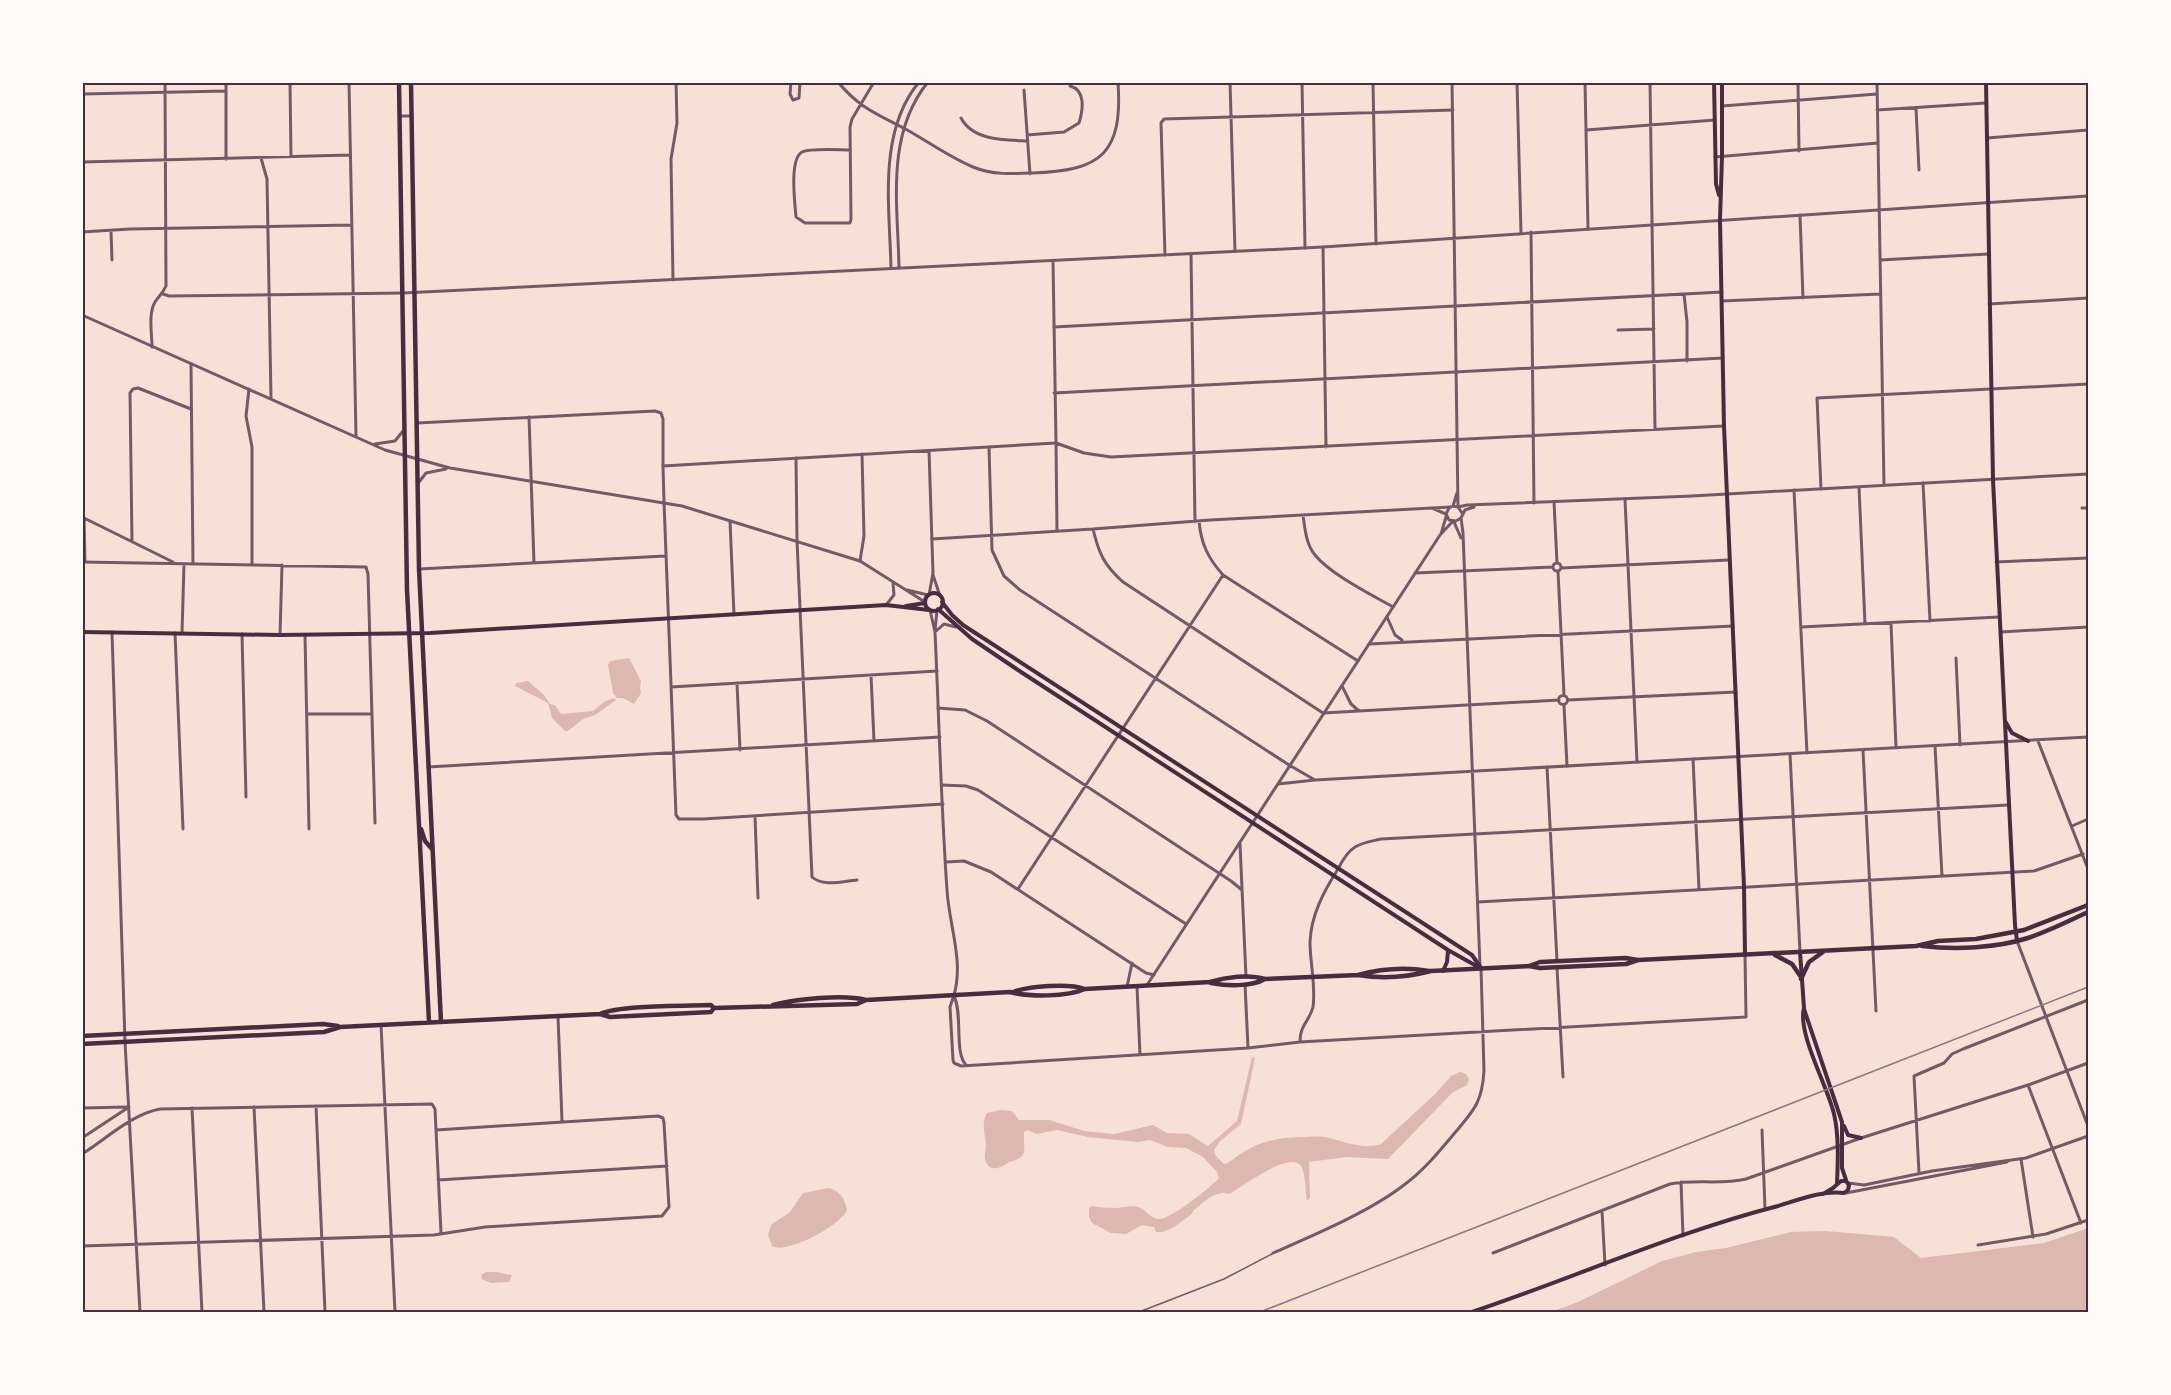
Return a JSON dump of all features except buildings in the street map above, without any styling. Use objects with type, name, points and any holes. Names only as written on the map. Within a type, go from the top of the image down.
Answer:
[{"type":"main road","points":[[399,82],[403,431],[409,633],[429,1022]]},
{"type":"main road","points":[[411,82],[419,569],[441,1022]]},
{"type":"main road","points":[[1714,82],[1716,184],[1720,200]]},
{"type":"main road","points":[[1722,82],[1720,220],[1723,358],[1745,955]]},
{"type":"main road","points":[[1986,82],[1993,480],[2008,805],[2017,941]]},
{"type":"main road","points":[[925,603],[929,595],[934,593],[940,596],[951,615],[963,625],[1472,955],[1480,968]]},
{"type":"main road","points":[[938,610],[942,602]]},
{"type":"main road","points":[[903,606],[925,603]]},
{"type":"main road","points":[[925,603],[930,610]]},
{"type":"main road","points":[[82,632],[280,635],[422,633],[886,605],[938,610],[956,627],[1011,666],[1448,950],[1480,968]]},
{"type":"main road","points":[[2004,717],[2012,733],[2028,741]]},
{"type":"main road","points":[[419,824],[425,841],[432,849]]},
{"type":"main road","points":[[1529,966],[1540,962],[1557,961],[1626,958],[1638,960],[1916,946],[2015,932],[2088,905]]},
{"type":"main road","points":[[1916,946],[1939,948],[2017,941],[2088,912]]},
{"type":"main road","points":[[1443,970],[1447,962],[1448,950]]},
{"type":"main road","points":[[1801,978],[1809,962],[1827,951]]},
{"type":"main road","points":[[1800,952],[1804,1008],[1834,1105],[1848,1135],[1861,1138]]},
{"type":"main road","points":[[1773,954],[1788,960],[1801,978]]},
{"type":"main road","points":[[1210,982],[1221,985],[1245,984],[1265,980],[1312,977],[1416,975],[1443,970],[1529,966],[1540,969],[1626,964],[1638,960]]},
{"type":"main road","points":[[82,1036],[323,1024],[340,1027],[600,1014],[610,1017],[711,1012],[714,1008],[856,997],[866,1000],[1010,993],[1022,988],[1076,986],[1085,989],[1147,986],[1257,976],[1265,980]]},
{"type":"main road","points":[[82,1044],[324,1032],[340,1027]]},
{"type":"main road","points":[[225,1037],[240,1028]]},
{"type":"main road","points":[[207,1038],[215,1034],[218,1029]]},
{"type":"main road","points":[[1472,1312],[1765,1209],[1823,1194],[1846,1193],[1849,1189],[1843,1173],[1834,1105]]},
{"type":"main road","points":[[1839,1192],[1837,1185],[1842,1122]]},
{"type":"main road","points":[[1823,1194],[1841,1180],[1847,1182]]},
{"type":"street","points":[[152,347],[152,310],[155,301],[163,294],[166,286],[165,82]]},
{"type":"street","points":[[226,82],[226,159]]},
{"type":"street","points":[[290,82],[291,157]]},
{"type":"street","points":[[349,82],[356,436]]},
{"type":"street","points":[[673,280],[671,159],[677,123],[676,82]]},
{"type":"street","points":[[791,82],[790,94],[793,100],[799,98],[800,82]]},
{"type":"street","points":[[838,82],[859,105],[871,113],[897,124],[973,167],[998,174],[1077,170],[1100,157],[1110,145],[1120,117],[1118,82]]},
{"type":"street","points":[[850,150],[805,151],[797,157],[794,195],[796,217],[800,221],[850,223],[851,219],[850,127],[859,105],[874,82]]},
{"type":"street","points":[[891,268],[889,182],[892,144],[903,109],[919,82]]},
{"type":"street","points":[[899,268],[897,182],[899,145],[903,128],[928,82]]},
{"type":"street","points":[[1230,82],[1235,251]]},
{"type":"street","points":[[1302,82],[1305,248]]},
{"type":"street","points":[[1373,82],[1376,244]]},
{"type":"street","points":[[1440,535],[1446,515],[1455,506],[1458,492],[1452,82]]},
{"type":"street","points":[[1517,82],[1521,232]]},
{"type":"street","points":[[1585,82],[1588,229]]},
{"type":"street","points":[[1650,82],[1655,429]]},
{"type":"street","points":[[1798,82],[1799,151]]},
{"type":"street","points":[[1877,82],[1884,485]]},
{"type":"street","points":[[1027,135],[1064,132],[1079,123],[1083,106],[1080,92],[1076,87],[1070,86]]},
{"type":"street","points":[[1024,90],[1030,174]]},
{"type":"street","points":[[82,94],[226,91]]},
{"type":"street","points":[[1722,106],[1877,94]]},
{"type":"street","points":[[1877,110],[1986,103]]},
{"type":"street","points":[[1917,108],[1918,170]]},
{"type":"street","points":[[1165,255],[1161,123],[1168,118],[1453,110]]},
{"type":"street","points":[[400,116],[411,116]]},
{"type":"street","points":[[961,118],[973,130],[994,140],[1028,141]]},
{"type":"street","points":[[1586,130],[1715,120]]},
{"type":"street","points":[[1987,138],[2088,130]]},
{"type":"street","points":[[1715,157],[1878,143]]},
{"type":"street","points":[[82,162],[350,155]]},
{"type":"street","points":[[261,158],[267,179],[271,398]]},
{"type":"street","points":[[889,182],[897,182]]},
{"type":"street","points":[[163,294],[169,296],[403,293],[1191,254],[1376,244],[1521,232],[2088,196]]},
{"type":"street","points":[[1800,214],[1803,297]]},
{"type":"street","points":[[82,232],[166,228],[351,225]]},
{"type":"street","points":[[890,230],[898,230]]},
{"type":"street","points":[[111,231],[112,260]]},
{"type":"street","points":[[1531,232],[1534,503]]},
{"type":"street","points":[[1323,247],[1326,447]]},
{"type":"street","points":[[1191,254],[1197,521],[1205,550],[1223,574],[1358,661]]},
{"type":"street","points":[[1880,260],[1988,254]]},
{"type":"street","points":[[1053,261],[1057,531]]},
{"type":"street","points":[[1054,327],[1722,292]]},
{"type":"street","points":[[1684,294],[1688,322],[1687,361]]},
{"type":"street","points":[[1722,301],[1880,294]]},
{"type":"street","points":[[1989,304],[2088,298]]},
{"type":"street","points":[[82,315],[404,456],[450,468],[664,502],[860,561],[925,603]]},
{"type":"street","points":[[1618,330],[1654,329]]},
{"type":"street","points":[[1054,393],[1723,358]]},
{"type":"street","points":[[191,364],[193,564]]},
{"type":"street","points":[[1821,489],[1817,398],[2088,384]]},
{"type":"street","points":[[132,541],[130,393],[133,389],[138,388],[191,410]]},
{"type":"street","points":[[249,389],[246,416],[252,447],[252,565]]},
{"type":"street","points":[[417,423],[655,411],[661,413],[664,556],[676,815],[679,819],[943,804]]},
{"type":"street","points":[[529,417],[534,563]]},
{"type":"street","points":[[663,466],[1056,443],[1084,453],[1111,457],[1725,426]]},
{"type":"street","points":[[374,444],[395,441],[403,431]]},
{"type":"street","points":[[989,447],[991,535],[996,561],[1004,576],[1020,590],[1315,780]]},
{"type":"street","points":[[906,590],[929,595],[933,573],[929,451]]},
{"type":"street","points":[[860,561],[864,536],[862,454]]},
{"type":"street","points":[[796,458],[797,541],[813,877],[824,883],[857,880]]},
{"type":"street","points":[[418,483],[426,473],[450,468]]},
{"type":"street","points":[[932,539],[1467,505],[1727,494],[2088,474]]},
{"type":"street","points":[[1923,483],[1930,621]]},
{"type":"street","points":[[1860,487],[1865,624]]},
{"type":"street","points":[[1794,490],[1807,753]]},
{"type":"street","points":[[1624,499],[1637,762]]},
{"type":"street","points":[[1554,502],[1557,563],[1561,568]]},
{"type":"street","points":[[1455,506],[1462,513]]},
{"type":"street","points":[[1273,1253],[1307,1239],[1393,1193],[1435,1157],[1478,1103],[1484,1078],[1483,1032],[1461,518],[1465,510],[1476,506]]},
{"type":"street","points":[[1431,508],[1453,521],[1462,539]]},
{"type":"street","points":[[2082,508],[2088,508]]},
{"type":"street","points":[[1303,516],[1306,538],[1314,554],[1324,565],[1393,607]]},
{"type":"street","points":[[175,563],[83,518],[84,562],[366,567],[375,823]]},
{"type":"street","points":[[1147,986],[1440,535],[1453,521],[1461,518]]},
{"type":"street","points":[[730,521],[734,615]]},
{"type":"street","points":[[1094,530],[1102,559],[1123,582],[1323,713],[1558,700],[1564,705]]},
{"type":"street","points":[[419,569],[664,556]]},
{"type":"street","points":[[1996,562],[2088,558]]},
{"type":"street","points":[[1730,560],[1561,568],[1558,571],[1563,695],[1568,700],[1736,692]]},
{"type":"street","points":[[1415,573],[1553,567],[1557,563]]},
{"type":"street","points":[[182,633],[184,564]]},
{"type":"street","points":[[280,635],[282,565]]},
{"type":"street","points":[[1553,567],[1558,571]]},
{"type":"street","points":[[933,573],[940,596]]},
{"type":"street","points":[[1018,889],[1223,574]]},
{"type":"street","points":[[886,605],[894,595],[892,581]]},
{"type":"street","points":[[930,610],[935,632],[948,903],[955,939],[957,984],[950,1007],[953,1060],[957,1065],[1248,1048],[1300,1042],[1746,1017],[1745,955]]},
{"type":"street","points":[[935,632],[938,610]]},
{"type":"street","points":[[1387,617],[1395,635],[1403,642]]},
{"type":"street","points":[[1801,627],[1999,617]]},
{"type":"street","points":[[1891,622],[1896,748]]},
{"type":"street","points":[[935,632],[944,624],[956,627]]},
{"type":"street","points":[[1369,644],[1732,626]]},
{"type":"street","points":[[1999,632],[2088,627]]},
{"type":"street","points":[[112,632],[125,1042],[140,1312]]},
{"type":"street","points":[[175,633],[183,829]]},
{"type":"street","points":[[242,634],[246,796]]},
{"type":"street","points":[[305,635],[309,829]]},
{"type":"street","points":[[1956,658],[1960,745]]},
{"type":"street","points":[[671,687],[937,671]]},
{"type":"street","points":[[871,675],[874,741]]},
{"type":"street","points":[[737,683],[740,750]]},
{"type":"street","points":[[1341,686],[1351,704],[1359,711]]},
{"type":"street","points":[[1558,700],[1563,695]]},
{"type":"street","points":[[1567,766],[1564,705],[1568,700]]},
{"type":"street","points":[[939,708],[957,708],[977,715],[1220,873],[1242,890]]},
{"type":"street","points":[[307,714],[372,714]]},
{"type":"street","points":[[428,767],[940,737]]},
{"type":"street","points":[[1278,784],[1472,770],[2088,737]]},
{"type":"street","points":[[2038,741],[2088,869]]},
{"type":"street","points":[[1935,746],[1942,876]]},
{"type":"street","points":[[1863,750],[1876,1011]]},
{"type":"street","points":[[1790,754],[1800,952]]},
{"type":"street","points":[[1693,758],[1699,889]]},
{"type":"street","points":[[1547,767],[1557,961]]},
{"type":"street","points":[[942,785],[966,786],[978,790],[1186,924]]},
{"type":"street","points":[[1300,1042],[1300,1032],[1312,1008],[1310,941],[1317,908],[1334,875],[1353,848],[1365,843],[1381,839],[1475,833],[2008,805]]},
{"type":"street","points":[[755,816],[758,898]]},
{"type":"street","points":[[2072,826],[2088,819]]},
{"type":"street","points":[[1239,843],[1246,977]]},
{"type":"street","points":[[1478,902],[2039,870],[2082,854]]},
{"type":"street","points":[[945,862],[964,861],[978,865],[1146,973],[1154,975]]},
{"type":"street","points":[[2017,941],[2088,1126]]},
{"type":"street","points":[[1127,987],[1132,963]]},
{"type":"street","points":[[1557,968],[1563,1077]]},
{"type":"street","points":[[1245,984],[1248,1048]]},
{"type":"street","points":[[1137,986],[1140,1055]]},
{"type":"street","points":[[954,995],[959,1006],[961,1057],[967,1066]]},
{"type":"street","points":[[1919,1173],[1914,1076],[1944,1063],[1952,1054],[1963,1049],[2088,1000]]},
{"type":"street","points":[[558,1016],[562,1121]]},
{"type":"street","points":[[381,1025],[395,1312]]},
{"type":"street","points":[[1493,1253],[1664,1186],[1681,1182],[1735,1182],[2088,1063]]},
{"type":"street","points":[[2028,1085],[2081,1223]]},
{"type":"street","points":[[82,1154],[152,1110],[432,1104],[435,1109],[441,1233]]},
{"type":"street","points":[[316,1106],[325,1312]]},
{"type":"street","points":[[115,1107],[117,1116]]},
{"type":"street","points":[[82,1108],[129,1107]]},
{"type":"street","points":[[82,1138],[129,1107]]},
{"type":"street","points":[[254,1107],[264,1312]]},
{"type":"street","points":[[192,1108],[202,1312]]},
{"type":"street","points":[[82,1246],[261,1242],[441,1233],[485,1227],[662,1216],[669,1207],[663,1118],[658,1116],[436,1130]]},
{"type":"street","points":[[1762,1130],[1765,1209]]},
{"type":"street","points":[[1847,1182],[1864,1185],[1919,1173],[2021,1159],[2088,1136]]},
{"type":"street","points":[[2021,1159],[2033,1237]]},
{"type":"street","points":[[1846,1193],[2008,1161]]},
{"type":"street","points":[[438,1180],[667,1166]]},
{"type":"street","points":[[1681,1182],[1683,1236]]},
{"type":"street","points":[[1602,1211],[1605,1264]]},
{"type":"street","points":[[1978,1245],[2033,1237],[2088,1220]]},
{"type":"lane","points":[[1139,1312],[1224,1279],[1273,1253]]},
{"type":"shaded area","points":[[629,658],[641,681],[641,693],[634,704],[623,698],[617,698],[613,693],[608,665],[610,661]]},
{"type":"shaded area","points":[[528,681],[544,695],[550,704],[555,705],[561,714],[593,711],[604,702],[613,698],[616,700],[595,715],[583,719],[565,731],[552,718],[548,703],[515,686],[516,683]]},
{"type":"shaded area","points":[[1252,1057],[1255,1058],[1241,1124],[1220,1141],[1214,1150],[1215,1155],[1224,1164],[1254,1146],[1280,1139],[1322,1137],[1367,1146],[1381,1144],[1451,1076],[1460,1072],[1466,1074],[1469,1079],[1467,1085],[1452,1093],[1388,1159],[1346,1157],[1309,1162],[1310,1198],[1307,1201],[1302,1168],[1297,1163],[1288,1162],[1278,1165],[1229,1194],[1214,1195],[1192,1214],[1170,1229],[1161,1232],[1156,1232],[1154,1227],[1142,1225],[1126,1234],[1111,1233],[1092,1223],[1089,1208],[1091,1206],[1115,1208],[1135,1206],[1158,1219],[1171,1215],[1219,1178],[1217,1172],[1203,1157],[1186,1148],[1168,1147],[1150,1140],[1138,1142],[1088,1137],[1057,1130],[1037,1134],[1027,1130],[1024,1132],[1024,1150],[1021,1157],[997,1168],[991,1168],[986,1163],[984,1121],[987,1113],[1000,1110],[1012,1111],[1019,1120],[1049,1120],[1084,1131],[1114,1134],[1153,1125],[1167,1133],[1189,1134],[1208,1146],[1237,1121]]},
{"type":"shaded area","points":[[828,1188],[843,1198],[847,1210],[843,1216],[825,1230],[801,1243],[779,1248],[772,1246],[768,1235],[771,1225],[790,1212],[803,1193]]},
{"type":"shaded area","points":[[2088,1228],[2088,1312],[1551,1312],[1578,1302],[1662,1261],[1791,1232],[1826,1231],[1894,1237],[1921,1258],[2044,1243]]},
{"type":"shaded area","points":[[486,1272],[512,1275],[509,1282],[491,1283],[482,1279],[481,1275]]},
{"type":"railway","points":[[1260,1312],[2088,987]]}]
